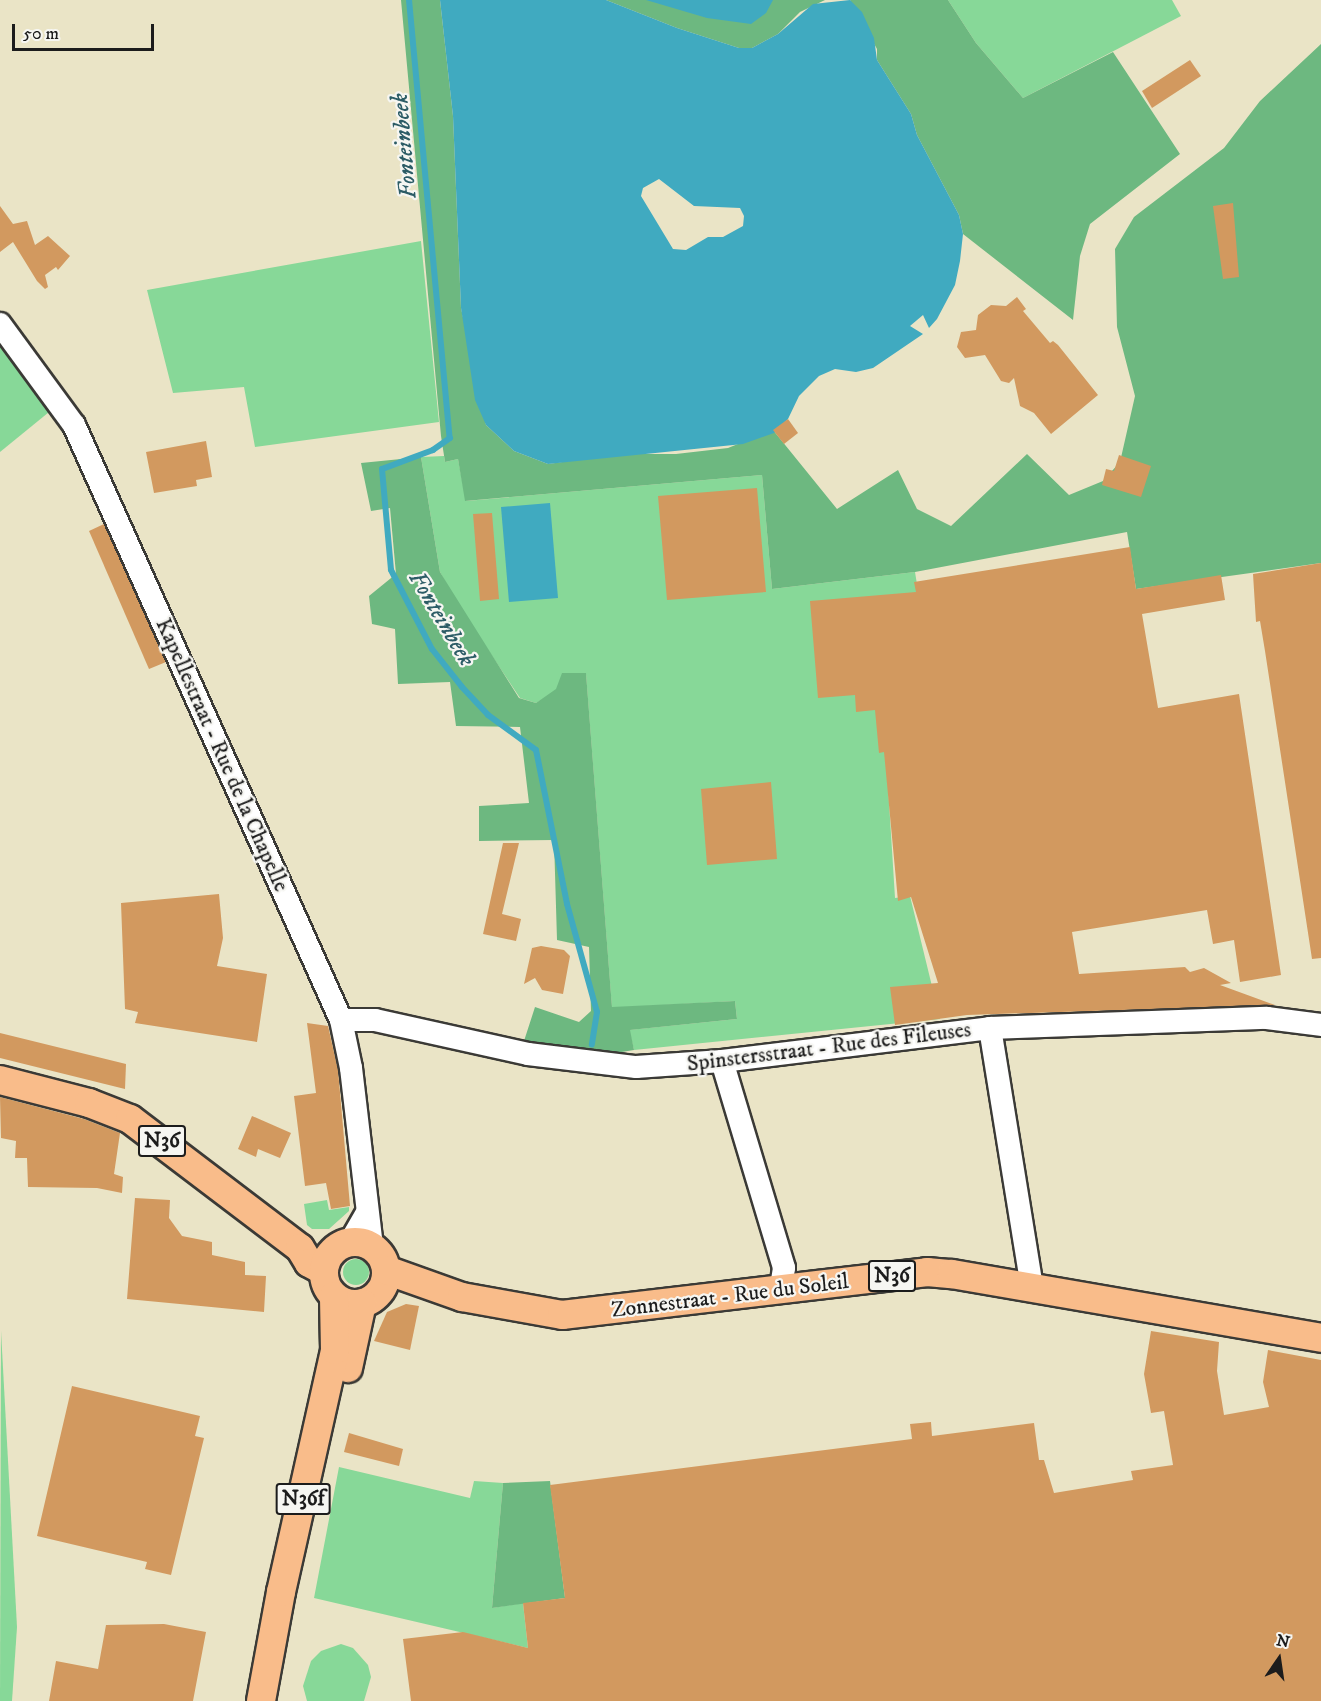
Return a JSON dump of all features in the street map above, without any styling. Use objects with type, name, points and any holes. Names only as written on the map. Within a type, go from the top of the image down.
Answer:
[{"type":"main road","name":"N36","points":[[0,1080],[89,1102],[130,1119],[300,1248],[309,1263],[355,1272]]},
{"type":"main road","name":"Zonnestraat - Rue du Soleil","points":[[355,1272],[400,1293],[425,1287],[519,1309],[562,1315],[927,1272],[1032,1286],[1321,1338]]},
{"type":"main road","name":"N36f","points":[[261,1701],[281,1592],[334,1350],[355,1272]]},
{"type":"main road","name":"N36f","points":[[276,1701],[355,1272]]},
{"type":"street","name":"Kapellestraat - Rue de la Chapelle","points":[[0,324],[74,425],[341,1020],[351,1068],[366,1214],[373,1229],[355,1272]]},
{"type":"street","name":"Spinstersstraat - Rue des Fileuses","points":[[341,1020],[375,1020],[528,1054],[636,1067],[722,1061],[990,1028],[1267,1018],[1321,1025]]},
{"type":"street","points":[[990,1028],[1032,1286]]},
{"type":"street","points":[[722,1061],[784,1268],[781,1288]]},
{"type":"green space","points":[[401,0],[440,0],[453,116],[461,308],[486,425],[514,451],[548,464],[620,454],[676,454],[728,448],[773,430],[837,509],[898,470],[917,509],[951,526],[1027,454],[1069,495],[1103,481],[1120,462],[1135,396],[1117,327],[1115,249],[1134,217],[1224,148],[1260,101],[1321,44],[1321,563],[1136,589],[1127,532],[915,572],[772,589],[762,475],[465,501],[458,459],[445,462],[441,436]]},
{"type":"green space","points":[[606,0],[825,0],[800,12],[778,34],[752,48],[739,48],[677,28]]},
{"type":"green space","points":[[850,0],[948,0],[976,43],[1023,98],[1113,52],[1180,154],[1090,224],[1080,256],[1073,320],[963,234],[959,215],[917,135],[911,114],[877,60],[877,49]]},
{"type":"green space","points":[[948,0],[1172,0],[1181,16],[1023,98],[976,43]]},
{"type":"green space","points":[[421,241],[439,422],[255,447],[244,387],[173,393],[147,290]]},
{"type":"green space","points":[[0,337],[54,408],[0,452]]},
{"type":"green space","points":[[444,456],[445,462],[458,459],[466,501],[762,475],[772,589],[915,572],[943,744],[886,754],[895,898],[910,896],[940,1019],[634,1050],[629,1030],[737,1019],[735,1001],[612,1008],[586,674],[536,703],[520,698],[457,603],[440,572],[421,457]]},
{"type":"green space","points":[[421,457],[440,572],[519,698],[536,703],[556,689],[562,673],[586,673],[612,1007],[735,1001],[737,1019],[630,1030],[634,1050],[603,1055],[524,1041],[535,1007],[579,1022],[591,1011],[589,947],[557,940],[554,840],[479,841],[479,806],[529,803],[520,727],[456,726],[450,682],[398,684],[395,629],[372,624],[369,596],[396,574],[390,508],[371,511],[361,463]]},
{"type":"green space","points":[[327,1200],[329,1210],[349,1207],[349,1211],[329,1229],[312,1229],[307,1225],[304,1204]]},
{"type":"green space","points":[[356,1259],[365,1263],[369,1272],[365,1281],[356,1285],[347,1281],[343,1272],[347,1263]]},
{"type":"green space","points":[[1,1331],[17,1627],[12,1701],[0,1701]]},
{"type":"green space","points":[[339,1467],[470,1498],[474,1481],[503,1483],[492,1608],[523,1603],[528,1648],[314,1598]]},
{"type":"green space","points":[[550,1481],[565,1598],[492,1608],[503,1483]]},
{"type":"green space","points":[[341,1644],[353,1648],[368,1665],[371,1677],[364,1701],[307,1701],[303,1686],[311,1661],[321,1651]]},
{"type":"water","points":[[440,0],[606,0],[677,28],[739,48],[752,48],[778,34],[813,4],[850,0],[862,12],[874,38],[877,60],[911,114],[917,135],[959,215],[963,234],[955,285],[937,319],[929,328],[923,315],[910,326],[923,334],[873,368],[856,372],[835,369],[819,376],[799,396],[788,419],[774,433],[743,444],[548,464],[514,451],[486,425],[475,400],[461,308],[453,116]],"holes":[[[659,179],[694,206],[740,208],[744,216],[743,226],[723,237],[708,237],[686,250],[673,249],[641,196],[643,188]]]},
{"type":"water","points":[[646,0],[773,0],[766,13],[751,24],[707,18]]},
{"type":"water","points":[[550,503],[558,598],[509,602],[501,507]]},
{"type":"building","points":[[1190,60],[1201,76],[1152,108],[1142,91]]},
{"type":"building","points":[[1233,203],[1239,277],[1223,279],[1213,206]]},
{"type":"building","points":[[0,206],[13,224],[27,221],[35,245],[48,236],[70,256],[58,270],[56,267],[45,275],[48,287],[45,289],[37,281],[13,242],[0,252]]},
{"type":"building","points":[[1017,297],[1026,309],[1023,311],[1050,343],[1053,341],[1058,345],[1098,395],[1051,434],[1034,413],[1020,406],[1014,378],[1009,383],[1001,381],[985,355],[965,358],[957,347],[961,332],[976,330],[978,315],[991,305],[1006,306]]},
{"type":"building","points":[[788,419],[798,433],[784,444],[773,430]]},
{"type":"building","points":[[206,441],[212,477],[196,480],[197,486],[154,493],[146,452]]},
{"type":"building","points":[[1119,455],[1151,466],[1141,497],[1102,485],[1106,469],[1114,471]]},
{"type":"building","points":[[757,488],[766,592],[667,600],[658,496]]},
{"type":"building","points":[[492,513],[499,599],[480,601],[473,514]]},
{"type":"building","points":[[104,524],[166,662],[149,669],[89,531]]},
{"type":"building","points":[[1130,547],[1136,589],[1221,575],[1225,600],[1142,614],[1158,708],[1239,694],[1281,975],[1240,982],[1234,940],[1213,944],[1207,910],[1072,932],[1079,974],[1185,967],[1190,972],[1204,968],[1231,983],[1220,985],[1275,1005],[967,1015],[895,1025],[890,987],[938,983],[911,897],[898,901],[884,752],[879,753],[875,710],[856,712],[855,695],[818,698],[810,601],[916,592],[914,582]]},
{"type":"building","points":[[1321,563],[1321,958],[1312,959],[1265,651],[1260,621],[1256,622],[1253,574]]},
{"type":"building","points":[[771,782],[777,859],[707,865],[701,789]]},
{"type":"building","points":[[503,843],[519,843],[502,914],[521,919],[516,941],[483,934]]},
{"type":"building","points":[[219,894],[223,938],[217,966],[267,974],[257,1042],[135,1023],[138,1012],[125,1009],[121,903]]},
{"type":"building","points":[[541,946],[564,950],[570,956],[563,994],[542,990],[535,978],[524,984],[532,948]]},
{"type":"building","points":[[307,1023],[328,1026],[338,1070],[350,1206],[331,1209],[326,1183],[305,1186],[294,1096],[316,1093]]},
{"type":"building","points":[[0,1033],[126,1064],[125,1089],[0,1058]]},
{"type":"building","points":[[0,1097],[84,1119],[120,1133],[114,1174],[123,1177],[122,1193],[97,1188],[28,1187],[27,1158],[15,1158],[16,1141],[1,1138]]},
{"type":"building","points":[[252,1116],[291,1133],[280,1158],[258,1149],[256,1157],[238,1149]]},
{"type":"building","points":[[135,1198],[170,1200],[169,1218],[182,1236],[212,1242],[212,1255],[245,1262],[245,1275],[266,1276],[264,1312],[127,1299]]},
{"type":"building","points":[[406,1304],[419,1306],[410,1350],[374,1341],[387,1312]]},
{"type":"building","points":[[1151,1331],[1219,1342],[1217,1371],[1224,1415],[1269,1407],[1263,1382],[1268,1350],[1321,1360],[1321,1701],[411,1701],[403,1639],[463,1632],[528,1648],[523,1603],[565,1598],[550,1485],[912,1439],[910,1424],[931,1422],[932,1436],[1034,1423],[1039,1460],[1044,1460],[1054,1493],[1133,1480],[1131,1471],[1173,1465],[1164,1411],[1151,1413],[1144,1374]]},
{"type":"building","points":[[72,1386],[200,1416],[195,1436],[204,1438],[171,1575],[145,1569],[147,1562],[37,1536]]},
{"type":"building","points":[[349,1433],[403,1449],[399,1466],[344,1452]]},
{"type":"building","points":[[164,1624],[206,1632],[193,1701],[49,1701],[56,1661],[98,1669],[106,1625]]},
{"type":"waterway","name":"Fonteinbeek","points":[[409,0],[450,438],[433,450],[382,469],[391,570],[432,649],[462,687],[488,715],[536,750],[567,904],[597,1012],[592,1045]]}]
